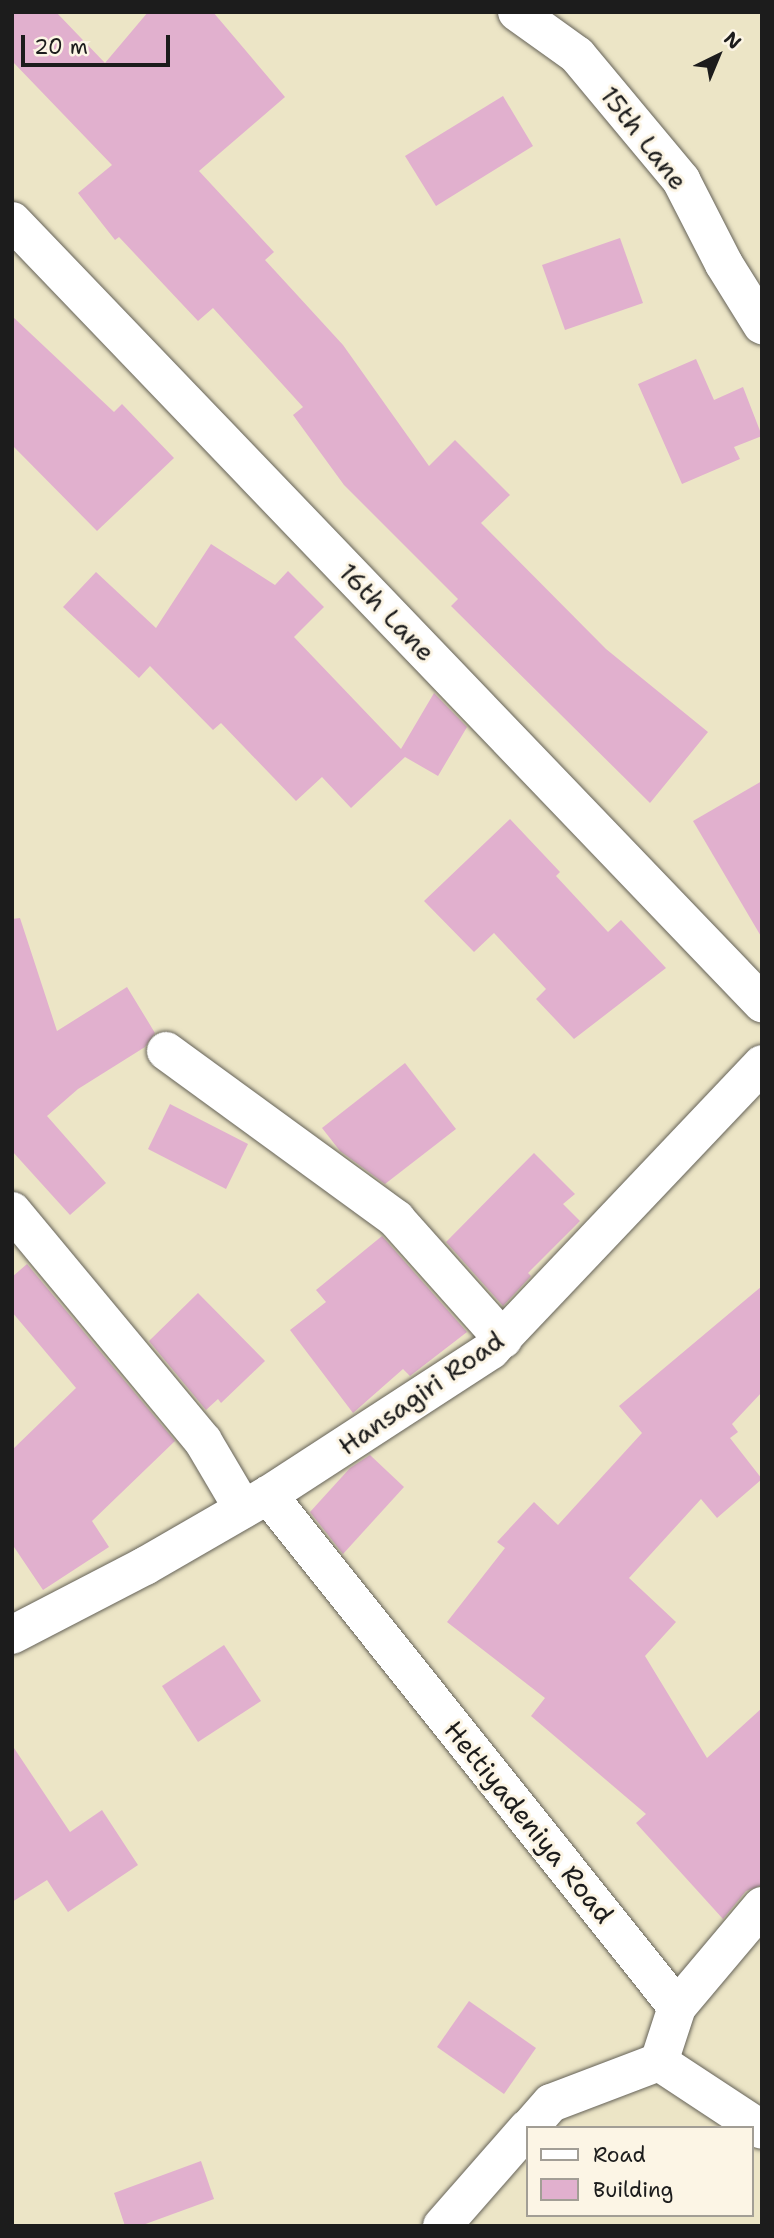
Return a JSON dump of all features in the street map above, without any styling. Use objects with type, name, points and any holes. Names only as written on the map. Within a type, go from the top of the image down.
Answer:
[{"type":"street","name":"15th Lane","points":[[517,12],[576,55],[681,180],[724,264],[762,325]]},
{"type":"street","name":"16th Lane","points":[[12,221],[762,1003]]},
{"type":"street","points":[[166,1051],[396,1219],[503,1339]]},
{"type":"street","name":"Hansagiri Road","points":[[12,1635],[145,1566],[256,1502],[354,1442],[491,1350],[762,1064]]},
{"type":"street","name":"Hettiyadeniya Road","points":[[12,1211],[677,2007]]},
{"type":"street","points":[[659,2062],[677,2007],[762,1906]]},
{"type":"street","points":[[531,2126],[551,2102],[659,2062]]},
{"type":"street","points":[[659,2062],[762,2130]]},
{"type":"street","points":[[442,2226],[526,2131]]},
{"type":"building","points":[[12,12],[56,12],[105,63],[148,12],[213,12],[285,97],[199,171],[274,252],[265,260],[343,345],[429,466],[455,440],[510,495],[481,523],[606,649],[708,732],[650,803],[451,606],[458,599],[344,485],[293,415],[303,407],[213,308],[198,321],[119,237],[115,240],[78,193],[112,165],[12,61]]},
{"type":"building","points":[[503,96],[533,146],[436,206],[405,156]]},
{"type":"building","points":[[620,238],[643,303],[565,330],[542,265]]},
{"type":"building","points":[[12,316],[114,412],[122,404],[174,458],[97,531],[12,445]]},
{"type":"building","points":[[696,359],[714,400],[743,387],[762,436],[734,447],[740,459],[682,484],[638,384]]},
{"type":"building","points":[[211,544],[275,585],[288,571],[324,607],[294,637],[401,749],[434,693],[467,727],[438,776],[405,757],[351,808],[322,777],[296,801],[221,723],[213,730],[150,666],[139,678],[63,607],[96,572],[156,628]]},
{"type":"building","points":[[762,781],[762,938],[693,821]]},
{"type":"building","points":[[510,819],[560,872],[556,876],[608,932],[621,920],[666,968],[574,1039],[536,999],[546,989],[494,933],[474,952],[424,901]]},
{"type":"building","points":[[20,918],[57,1031],[127,987],[155,1033],[145,1047],[78,1089],[47,1116],[106,1183],[70,1215],[12,1151],[12,919]]},
{"type":"building","points":[[405,1063],[456,1129],[385,1184],[340,1151],[322,1128]]},
{"type":"building","points":[[170,1104],[248,1144],[226,1189],[148,1149]]},
{"type":"building","points":[[534,1153],[575,1194],[563,1204],[580,1221],[528,1273],[531,1276],[503,1306],[446,1242]]},
{"type":"building","points":[[382,1236],[467,1332],[410,1376],[403,1369],[353,1413],[290,1330],[326,1302],[316,1290]]},
{"type":"building","points":[[27,1264],[175,1441],[92,1521],[109,1547],[43,1590],[12,1544],[12,1450],[76,1388],[12,1312],[12,1277]]},
{"type":"building","points":[[762,1286],[762,1392],[732,1424],[738,1432],[730,1438],[762,1479],[717,1518],[701,1499],[629,1578],[676,1622],[645,1656],[707,1758],[762,1708],[762,1885],[746,1891],[723,1919],[636,1823],[646,1814],[531,1716],[545,1698],[447,1622],[505,1548],[497,1542],[534,1502],[558,1525],[642,1433],[619,1406]]},
{"type":"building","points":[[198,1293],[265,1361],[221,1403],[218,1399],[206,1410],[149,1341]]},
{"type":"building","points":[[370,1455],[404,1487],[343,1554],[310,1512],[350,1468]]},
{"type":"building","points":[[224,1645],[261,1701],[198,1742],[162,1686]]},
{"type":"building","points":[[12,1745],[70,1832],[102,1810],[138,1865],[68,1912],[47,1880],[12,1902]]},
{"type":"building","points":[[469,2001],[536,2048],[504,2094],[437,2047]]},
{"type":"building","points":[[201,2161],[214,2199],[140,2226],[125,2226],[114,2193]]}]
